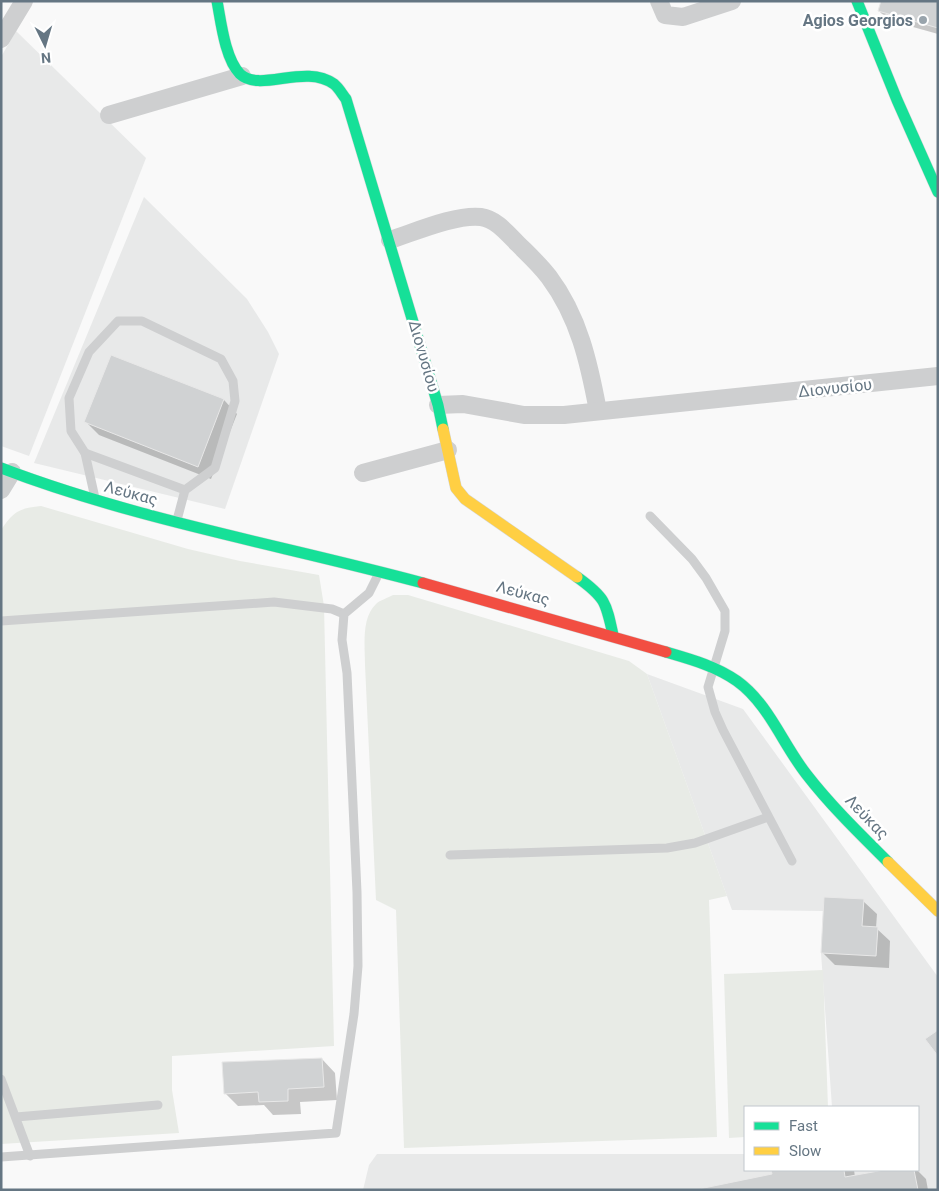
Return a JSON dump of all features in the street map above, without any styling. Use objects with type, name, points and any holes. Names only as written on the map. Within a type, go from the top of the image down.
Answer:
[{"type":"street","points":[[1,38],[24,1]]},
{"type":"street","points":[[109,115],[242,76],[230,54],[217,1]]},
{"type":"street","points":[[659,1],[666,15],[683,18],[732,1]]},
{"type":"street","points":[[856,1],[938,192]]},
{"type":"street","name":"Διονυσίου","points":[[242,76],[248,79],[263,80],[312,76],[323,78],[337,85],[346,99],[438,404],[463,404],[524,415],[564,415],[938,376]]},
{"type":"street","points":[[390,240],[457,219],[472,217],[491,220],[502,228],[536,262],[559,292],[581,337],[588,360],[598,411]]},
{"type":"street","points":[[438,404],[456,488],[465,499],[594,589],[607,606],[613,635]]},
{"type":"street","points":[[363,473],[448,450]]},
{"type":"street","points":[[1,490],[7,470]]},
{"type":"street","name":"Λεύκας","points":[[7,470],[38,483],[95,500],[177,522],[380,570],[613,635],[714,668],[736,680],[749,692],[806,772],[842,815],[938,911]]},
{"type":"lane","points":[[95,500],[85,453],[71,431],[69,398],[89,352],[118,321],[142,321],[221,360],[233,381],[234,401],[215,468],[185,490],[177,522]]},
{"type":"lane","points":[[85,453],[185,490]]},
{"type":"lane","points":[[650,516],[692,559],[706,578],[725,611],[725,630],[708,687],[715,712],[723,730],[792,861]]},
{"type":"lane","points":[[1,1157],[336,1133],[354,1014],[358,966],[357,892],[348,683],[342,640],[344,614],[369,593],[380,570]]},
{"type":"lane","points":[[1,621],[274,602],[332,609],[344,614]]},
{"type":"lane","points":[[450,855],[666,848],[695,843],[768,817]]},
{"type":"lane","points":[[1,1079],[30,1156]]},
{"type":"lane","points":[[16,1117],[158,1105]]},
{"type":"shaded area","points":[[16,31],[146,158],[29,456],[1,446],[1,57]]},
{"type":"shaded area","points":[[144,197],[247,299],[268,332],[279,354],[225,509],[34,463]]},
{"type":"shaded area","points":[[41,506],[188,549],[240,561],[319,575],[324,606],[334,1046],[172,1056],[172,1090],[179,1133],[1,1144],[1,530],[17,512]]},
{"type":"shaded area","points":[[393,595],[408,595],[629,661],[647,674],[727,896],[709,900],[717,1137],[404,1148],[396,910],[376,900],[365,650],[366,625],[371,610],[378,603]]},
{"type":"shaded area","points":[[647,674],[743,709],[938,977],[938,1190],[363,1190],[369,1165],[377,1154],[744,1154],[744,1171],[919,1171],[919,1106],[832,1106],[821,953],[823,911],[732,910]]},
{"type":"shaded area","points":[[823,970],[828,1106],[744,1106],[744,1137],[729,1138],[724,974]]},
{"type":"building","name":"Agios Georgios","points":[[881,1],[938,1],[938,28],[878,11]]},
{"type":"building","points":[[111,355],[224,399],[198,467],[84,422]]},
{"type":"building","points":[[824,897],[864,899],[862,926],[878,927],[876,956],[821,953]]},
{"type":"building","points":[[938,1030],[938,1056],[925,1039]]},
{"type":"building","points":[[322,1058],[324,1087],[288,1089],[288,1101],[259,1102],[258,1092],[224,1094],[222,1062]]},
{"type":"building","points":[[771,1171],[844,1171],[845,1177],[878,1171],[914,1171],[918,1190],[694,1190],[772,1174]]},
{"type":"traffic: fast","points":[[217,1],[227,50],[240,74],[249,79],[259,81],[310,76],[322,78],[334,84],[346,99],[438,405],[443,429]]},
{"type":"traffic: fast","points":[[857,1],[897,100],[938,192]]},
{"type":"traffic: fast","points":[[1,468],[104,503],[423,583]]},
{"type":"traffic: fast","points":[[577,577],[599,595],[603,601],[613,635]]},
{"type":"traffic: fast","points":[[666,652],[720,671],[748,690],[767,713],[798,763],[816,786],[846,820],[888,862]]},
{"type":"traffic: slow","points":[[443,429],[456,488],[465,499],[577,577]]},
{"type":"traffic: slow","points":[[888,862],[938,911]]},
{"type":"traffic: jam","points":[[423,583],[666,652]]},
{"type":"place","name":"Agios Georgios","points":[[923,20]]}]
